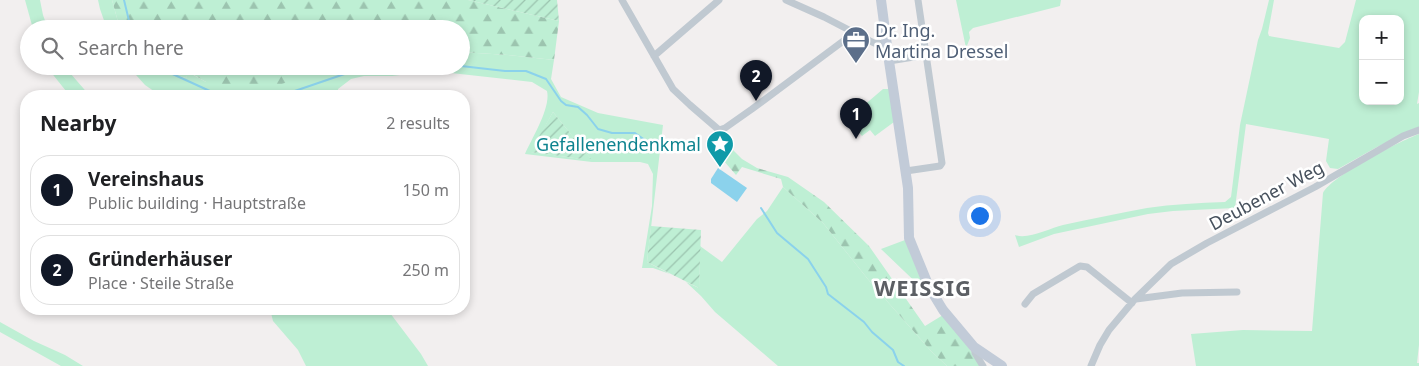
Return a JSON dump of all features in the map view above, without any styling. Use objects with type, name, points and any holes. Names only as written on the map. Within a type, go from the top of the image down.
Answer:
[{"type":"street","points":[[622,0],[673,89],[719,130],[725,128],[752,109],[854,33]]},
{"type":"street","points":[[654,56],[719,0]]},
{"type":"street","points":[[786,0],[874,43],[887,44]]},
{"type":"street","points":[[881,0],[906,170],[909,238],[932,293],[943,310],[974,347],[1002,366]]},
{"type":"street","points":[[906,170],[940,166],[942,163],[918,0]]},
{"type":"street","points":[[889,61],[926,56]]},
{"type":"street","name":"Deubener Weg","points":[[1091,366],[1109,330],[1134,301],[1171,264],[1207,243],[1315,187],[1403,136],[1419,130]]},
{"type":"street","points":[[1025,304],[1033,294],[1080,266],[1087,267],[1134,301],[1182,294],[1237,292]]},
{"type":"street","points":[[974,347],[982,366]]},
{"type":"green space","points":[[25,0],[40,0],[45,20],[31,20]]},
{"type":"green space","points":[[98,0],[112,0],[118,20],[104,20]]},
{"type":"green space","points":[[112,0],[468,0],[559,21],[554,60],[470,53],[470,20],[118,20]]},
{"type":"green space","points":[[468,0],[557,0],[559,21]]},
{"type":"green space","points":[[956,0],[1061,0],[1060,6],[973,28],[969,32],[970,38],[966,48]]},
{"type":"green space","points":[[1269,0],[1274,0],[1269,36],[1339,48],[1345,42],[1356,0],[1419,0],[1419,92],[1417,104],[1419,103],[1419,127],[1377,147],[1338,169],[1330,168],[1326,161],[1329,139],[1246,124],[1235,208],[1148,214],[1054,234],[1019,247],[1015,235],[1032,235],[1063,225],[1147,208],[1225,202],[1231,197],[1240,125],[1258,40]]},
{"type":"green space","points":[[470,53],[554,60],[551,79],[561,97],[598,113],[663,125],[647,262],[670,274],[653,268],[642,268],[652,206],[653,174],[648,164],[640,162],[592,162],[525,154],[544,114],[547,98],[547,91],[532,82],[469,75]],"holes":[[[553,112],[590,158],[582,159],[531,152]]]},
{"type":"green space","points":[[53,75],[72,75],[85,90],[65,90]]},
{"type":"green space","points":[[136,75],[174,75],[186,78],[187,75],[193,75],[206,82],[297,75],[400,75],[364,76],[351,79],[338,90],[152,90]]},
{"type":"green space","points":[[174,75],[188,75],[186,78]]},
{"type":"green space","points":[[194,75],[307,75],[279,85],[242,88],[206,82]]},
{"type":"green space","points":[[883,89],[889,89],[894,122],[875,136],[870,130],[862,136],[848,119]]},
{"type":"green space","points":[[553,112],[591,159],[530,152]]},
{"type":"green space","points":[[1419,134],[1419,345],[1417,363],[1419,363],[1419,366],[1196,366],[1191,334],[1243,330],[1312,331],[1323,193],[1339,177],[1352,169],[1382,151]]},
{"type":"green space","points":[[721,138],[742,159],[757,168],[788,177],[824,202],[869,246],[925,326],[943,315],[969,348],[980,366],[947,366],[931,351],[871,283],[823,223],[783,187],[781,179],[742,167],[736,175],[717,153]]},
{"type":"green space","points":[[783,187],[823,223],[871,283],[931,351],[947,366],[778,366],[715,312],[686,282],[699,288],[700,246],[722,262],[757,219],[767,211]]},
{"type":"green space","points":[[651,226],[701,230],[699,288],[647,262]]},
{"type":"green space","points":[[905,240],[927,293],[881,249]]},
{"type":"green space","points":[[272,315],[392,315],[428,366],[306,366],[298,350],[273,321]]},
{"type":"green space","points":[[0,322],[83,366],[61,366],[0,332]]},
{"type":"water","points":[[718,168],[747,188],[737,202],[711,183],[711,179]]},
{"type":"waterway","points":[[124,0],[129,20]]},
{"type":"waterway","points":[[470,67],[526,71],[546,79],[561,101],[566,105],[578,107],[598,129],[612,133],[635,133],[649,143],[658,140]]},
{"type":"waterway","points":[[175,75],[208,90]]},
{"type":"waterway","points":[[298,90],[342,75]]},
{"type":"waterway","points":[[761,208],[777,233],[808,259],[826,287],[828,294],[864,322],[872,332],[893,350],[898,362],[904,366]]},
{"type":"place","name":"Dr. Ing. Martina Dressel","points":[[856,64]]},
{"type":"place","name":"Gründerhäuser","points":[[756,101]]},
{"type":"place","name":"Vereinshaus","points":[[856,139]]},
{"type":"place","name":"Gefallenendenkmal","points":[[720,168]]},
{"type":"district","name":"WEISSIG","points":[[923,287]]}]
